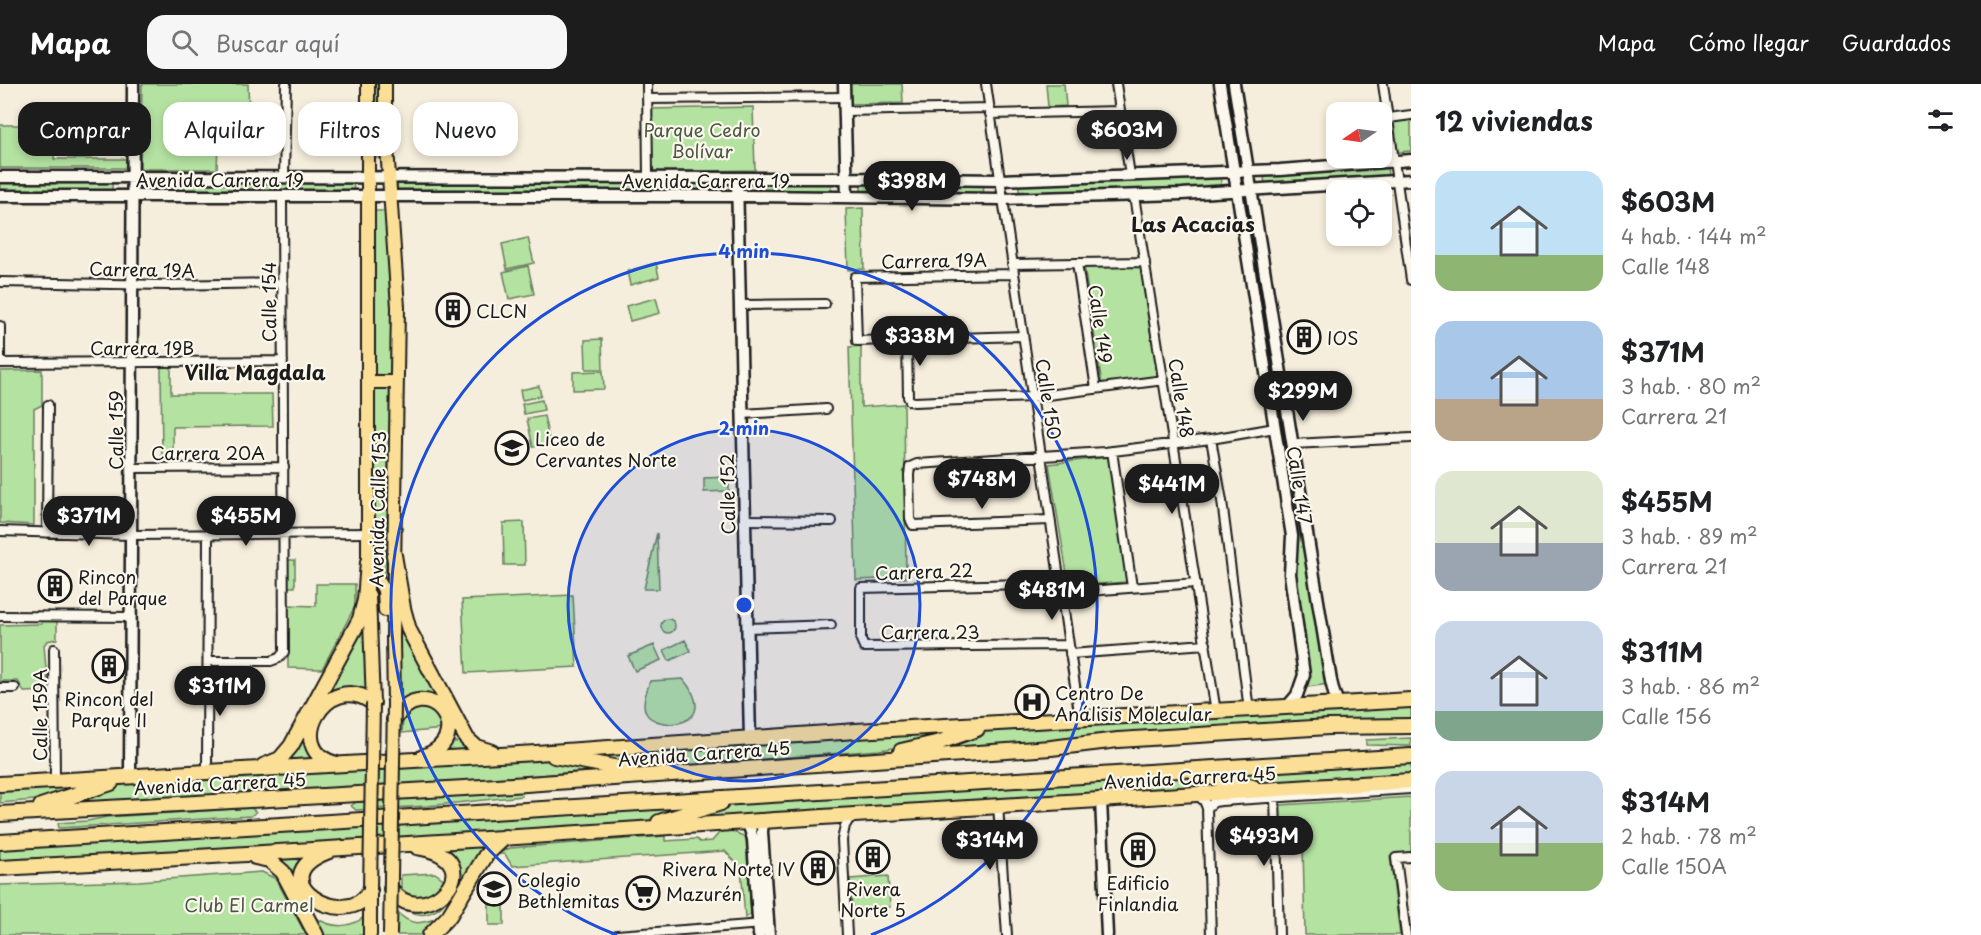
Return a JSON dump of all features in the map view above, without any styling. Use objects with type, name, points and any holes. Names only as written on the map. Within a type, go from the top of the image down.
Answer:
[{"type":"highway","points":[[394,555],[409,630],[464,734],[473,745],[501,754]]},
{"type":"highway","points":[[245,771],[273,763],[280,759],[291,746],[360,619],[365,600],[368,562]]},
{"type":"highway","points":[[339,764],[332,763],[319,754],[312,741],[311,727],[318,710],[326,702],[336,697],[353,694],[362,696],[372,703]]},
{"type":"highway","points":[[394,720],[407,705],[422,700],[430,701],[444,713],[448,736],[443,745],[432,753],[414,760]]},
{"type":"highway","name":"Avenida Carrera 45","points":[[0,784],[1411,700]]},
{"type":"highway","points":[[860,761],[940,742],[999,723]]},
{"type":"highway","name":"Avenida Carrera 45","points":[[0,814],[482,787],[1051,748],[1118,740],[1329,728],[1411,726]]},
{"type":"highway","points":[[536,753],[652,774]]},
{"type":"highway","name":"Avenida Carrera 45","points":[[0,842],[919,784],[1411,756]]},
{"type":"highway","points":[[1174,771],[1275,794]]},
{"type":"highway","points":[[17,813],[130,777]]},
{"type":"highway","name":"Avenida Carrera 45","points":[[0,868],[340,849],[1101,800],[1275,794],[1411,781]]},
{"type":"highway","points":[[633,829],[748,796]]},
{"type":"highway","points":[[430,935],[453,911],[486,855],[505,837]]},
{"type":"highway","points":[[400,844],[429,850],[439,855],[450,870],[453,890],[450,902],[442,911],[430,918]]},
{"type":"highway","points":[[340,849],[312,860],[303,873],[302,888],[310,907],[322,916],[336,919],[350,917],[366,904],[370,890]]},
{"type":"highway","points":[[235,854],[264,858],[277,865],[316,935]]},
{"type":"highway","points":[[391,889],[398,905],[408,916]]},
{"type":"main road","name":"Calle 159","points":[[130,777],[133,84]]},
{"type":"main road","name":"Avenida Calle 153","points":[[368,84],[368,562],[372,703],[370,935]]},
{"type":"main road","name":"Avenida Calle 153","points":[[385,84],[398,307],[385,935]]},
{"type":"main road","points":[[844,84],[847,197]]},
{"type":"main road","name":"Calle 147","points":[[1220,84],[1292,536],[1290,574],[1304,668],[1301,688],[1286,708]]},
{"type":"main road","name":"Calle 147","points":[[1234,84],[1332,689],[1340,705]]},
{"type":"main road","name":"Avenida Carrera 19","points":[[0,177],[737,177],[1000,180],[1234,172],[1411,160]]},
{"type":"main road","name":"Calle 152","points":[[737,177],[750,738]]},
{"type":"main road","name":"Avenida Carrera 19","points":[[0,196],[737,196],[1002,199],[1134,196],[1411,180]]},
{"type":"main road","points":[[1251,278],[1265,276]]},
{"type":"main road","points":[[368,382],[397,382]]},
{"type":"main road","name":"Avenida Calle 153","points":[[368,562],[384,590],[390,639],[394,720],[390,935]]},
{"type":"main road","points":[[1101,800],[1107,935]]},
{"type":"main road","points":[[763,821],[763,930]]},
{"type":"main road","points":[[746,822],[753,839],[763,930]]},
{"type":"street","points":[[284,177],[286,84]]},
{"type":"street","points":[[647,84],[648,177]]},
{"type":"street","name":"Calle 150","points":[[986,84],[1080,719]]},
{"type":"street","points":[[1116,84],[1130,175]]},
{"type":"street","points":[[1383,84],[1386,102]]},
{"type":"street","points":[[647,99],[845,97]]},
{"type":"street","points":[[845,111],[1120,111]]},
{"type":"street","points":[[1392,118],[1411,115]]},
{"type":"street","points":[[1392,140],[1411,280]]},
{"type":"street","name":"Calle 154","points":[[208,661],[271,661],[279,658],[284,652],[282,196]]},
{"type":"street","name":"Calle 148","points":[[1134,196],[1216,712]]},
{"type":"street","name":"Carrera 19A","points":[[1012,264],[1145,262]]},
{"type":"street","name":"Calle 149","points":[[1077,263],[1096,389]]},
{"type":"street","name":"Carrera 19A","points":[[907,340],[857,341],[855,277],[1013,274]]},
{"type":"street","name":"Carrera 19A","points":[[0,282],[283,283]]},
{"type":"street","points":[[740,305],[825,304]]},
{"type":"street","points":[[0,326],[0,363]]},
{"type":"street","points":[[1023,336],[907,340],[908,397],[910,401],[1032,397],[1164,380]]},
{"type":"street","name":"Carrera 19B","points":[[0,363],[283,361]]},
{"type":"street","points":[[47,533],[48,405]]},
{"type":"street","points":[[742,414],[826,409]]},
{"type":"street","points":[[1050,519],[913,525],[910,519],[910,467],[917,464],[1041,458],[1112,451],[1210,439],[1275,428]]},
{"type":"street","points":[[1293,444],[1411,438]]},
{"type":"street","points":[[1210,439],[1222,501],[1249,710]]},
{"type":"street","points":[[1112,451],[1132,587]]},
{"type":"street","name":"Carrera 20A","points":[[132,468],[284,467]]},
{"type":"street","points":[[744,520],[832,521]]},
{"type":"street","points":[[0,531],[131,535],[368,533]]},
{"type":"street","points":[[207,773],[208,534]]},
{"type":"street","name":"Carrera 22","points":[[864,647],[861,640],[861,588],[1060,583]]},
{"type":"street","points":[[1061,593],[1196,583]]},
{"type":"street","points":[[0,616],[131,617]]},
{"type":"street","points":[[747,628],[831,625]]},
{"type":"street","name":"Carrera 23","points":[[864,647],[1070,649],[1206,644]]},
{"type":"street","name":"Calle 159A","points":[[54,649],[54,781]]},
{"type":"street","points":[[0,688],[15,688]]},
{"type":"street","points":[[1208,808],[1218,801],[1275,794],[1411,789]]},
{"type":"street","points":[[1275,794],[1279,935]]},
{"type":"street","points":[[1197,795],[1208,808],[1211,935]]},
{"type":"street","points":[[999,806],[1007,935]]},
{"type":"street","points":[[847,935],[842,840],[844,826],[852,815]]},
{"type":"street","points":[[825,817],[836,824],[842,840]]},
{"type":"street","points":[[1406,935],[1396,858],[1411,857]]},
{"type":"street","points":[[1402,900],[1411,900]]},
{"type":"street","points":[[617,935],[763,930]]},
{"type":"green space","points":[[142,84],[248,84],[249,102],[163,102],[163,156],[218,156],[217,169],[140,169],[140,156],[151,156],[151,102],[142,102]]},
{"type":"green space","points":[[373,84],[380,84],[380,102],[373,102]]},
{"type":"green space","points":[[849,84],[902,84],[903,103],[849,104]]},
{"type":"green space","points":[[1046,84],[1064,84],[1066,106],[1048,107]]},
{"type":"green space","points":[[1224,84],[1231,84],[1242,155],[1235,156]]},
{"type":"green space","name":"Parque Cedro Bolívar","points":[[753,107],[755,170],[651,172],[650,109]]},
{"type":"green space","points":[[1411,120],[1411,151],[1398,152],[1393,122]]},
{"type":"green space","points":[[0,125],[18,125],[18,156],[54,156],[54,159],[127,159],[125,168],[0,168]]},
{"type":"green space","points":[[1387,168],[1388,177],[1265,185],[1264,176]]},
{"type":"green space","points":[[1221,177],[1221,186],[1019,195],[1019,184]]},
{"type":"green space","points":[[150,180],[353,181],[354,191],[151,191]]},
{"type":"green space","points":[[721,180],[722,192],[398,192],[397,184],[435,181]]},
{"type":"green space","points":[[0,181],[112,181],[112,192],[0,191]]},
{"type":"green space","points":[[777,181],[831,181],[831,190],[755,192],[754,183],[769,184]]},
{"type":"green space","points":[[861,183],[984,183],[983,196],[861,195]]},
{"type":"green space","points":[[863,208],[864,269],[848,270],[846,209]]},
{"type":"green space","points":[[1249,208],[1260,272],[1255,273],[1243,209]]},
{"type":"green space","points":[[372,211],[387,211],[394,295],[391,372],[387,378],[372,377]]},
{"type":"green space","points":[[528,238],[534,263],[507,269],[502,244]]},
{"type":"green space","points":[[656,263],[659,277],[630,285],[627,271]]},
{"type":"green space","points":[[1140,265],[1158,378],[1102,385],[1084,266]]},
{"type":"green space","points":[[528,266],[534,294],[509,299],[503,272]]},
{"type":"green space","points":[[1261,283],[1328,684],[1307,687],[1309,665],[1284,505],[1257,284]]},
{"type":"green space","points":[[656,298],[660,313],[630,321],[626,306]]},
{"type":"green space","points":[[602,339],[603,369],[586,369],[585,340]]},
{"type":"green space","points":[[861,346],[861,407],[904,404],[906,578],[856,580],[849,347]]},
{"type":"green space","points":[[161,367],[171,367],[171,394],[272,394],[273,426],[173,427],[173,457],[162,458]]},
{"type":"green space","points":[[42,370],[42,405],[34,409],[34,525],[0,523],[0,371]]},
{"type":"green space","points":[[603,371],[604,389],[573,390],[573,372]]},
{"type":"green space","points":[[539,386],[541,396],[522,400],[520,390]]},
{"type":"green space","points":[[375,387],[389,388],[390,395],[385,580],[373,565],[373,389]]},
{"type":"green space","points":[[542,400],[544,410],[524,414],[522,404]]},
{"type":"green space","points":[[544,416],[550,444],[533,447],[527,419]]},
{"type":"green space","points":[[1108,457],[1127,582],[1069,586],[1049,464]]},
{"type":"green space","points":[[729,477],[729,491],[704,492],[704,478]]},
{"type":"green space","points":[[524,522],[525,565],[504,565],[503,523]]},
{"type":"green space","points":[[657,533],[659,589],[644,589]]},
{"type":"green space","points":[[288,560],[295,560],[295,587],[288,587]]},
{"type":"green space","points":[[316,584],[355,584],[355,606],[322,669],[288,668],[288,605],[316,606]]},
{"type":"green space","points":[[573,595],[577,667],[466,673],[462,600]]},
{"type":"green space","points":[[396,607],[460,732],[451,737],[443,705],[400,704]]},
{"type":"green space","points":[[57,618],[57,639],[47,641],[44,645],[48,691],[24,692],[18,681],[0,681],[0,625],[42,624],[43,619]]},
{"type":"green space","points":[[668,619],[673,621],[675,626],[673,631],[668,633],[663,631],[661,626],[663,621]]},
{"type":"green space","points":[[365,621],[367,692],[352,689],[325,701]]},
{"type":"green space","points":[[685,640],[691,651],[669,661],[664,650]]},
{"type":"green space","points":[[654,645],[661,660],[635,671],[628,656]]},
{"type":"green space","points":[[683,679],[694,695],[696,708],[692,716],[684,722],[673,724],[652,719],[646,713],[644,705],[650,681]]},
{"type":"green space","points":[[1392,704],[1411,707],[1411,718],[1106,735],[939,749],[968,736],[989,730]]},
{"type":"green space","points":[[418,705],[436,712],[444,729],[402,733],[403,717]]},
{"type":"green space","points":[[307,726],[321,761],[281,763]]},
{"type":"green space","points":[[970,730],[916,745],[879,750],[676,766],[648,766],[564,756]]},
{"type":"green space","points":[[1411,738],[1411,746],[1366,745],[1366,740]]},
{"type":"green space","points":[[462,739],[479,752],[440,754],[448,742]]},
{"type":"green space","points":[[535,758],[601,770],[466,781],[74,802],[104,789],[132,781]]},
{"type":"green space","points":[[1411,762],[1411,775],[1271,787],[1213,775]]},
{"type":"green space","points":[[1158,776],[1191,777],[1245,789],[673,822],[719,806]]},
{"type":"green space","points":[[101,783],[47,799],[0,803],[0,788]]},
{"type":"green space","points":[[521,792],[522,796],[427,806],[356,810],[351,806],[356,802]]},
{"type":"green space","points":[[1411,797],[1411,854],[1390,856],[1400,935],[1305,935],[1303,847],[1282,847],[1280,805]]},
{"type":"green space","points":[[696,803],[697,807],[639,826],[0,864],[0,846]]},
{"type":"green space","points":[[251,808],[256,812],[251,816],[59,828],[58,823],[107,817]]},
{"type":"green space","points":[[731,831],[746,837],[751,914],[745,918],[741,868],[725,851],[512,866],[505,854],[497,854],[510,848],[665,836],[665,841],[696,839],[700,842],[712,841],[720,832]]},
{"type":"green space","points":[[479,843],[484,852],[456,900],[456,872],[436,846]]},
{"type":"green space","points":[[313,855],[299,887],[273,857]]},
{"type":"green space","name":"Club El Carmel","points":[[262,872],[276,879],[306,935],[0,935],[0,885],[139,881]]},
{"type":"green space","points":[[435,873],[449,883],[446,900],[441,907],[431,913],[413,913],[403,901],[401,875]]},
{"type":"green space","points":[[888,876],[890,907],[852,910],[850,879]]},
{"type":"green space","points":[[489,900],[504,900],[504,925],[489,925]]},
{"type":"green space","points":[[394,909],[406,919],[417,923],[444,916],[424,935],[394,935]]},
{"type":"green space","points":[[365,916],[366,935],[324,935],[316,918],[328,924],[341,926],[353,923]]},
{"type":"place","name":"CLCN","points":[[453,310]]},
{"type":"place","name":"IOS","points":[[1304,337]]},
{"type":"place","name":"Liceo de Cervantes Norte","points":[[512,448]]},
{"type":"place","name":"Rincon del Parque","points":[[55,586]]},
{"type":"place","name":"Rincon del Parque II","points":[[109,666]]},
{"type":"place","name":"Centro De Análisis Molecular","points":[[1032,702]]},
{"type":"place","name":"Edificio Finlandia","points":[[1138,850]]},
{"type":"place","name":"Rivera Norte 5","points":[[873,857]]},
{"type":"place","name":"Rivera Norte IV","points":[[818,868]]},
{"type":"place","name":"Colegio Bethlemitas","points":[[494,889]]},
{"type":"place","name":"Mazurén","points":[[643,893]]},
{"type":"district","name":"Las Acacias","points":[[1193,224]]},
{"type":"district","name":"Villa Magdala","points":[[255,372]]}]
